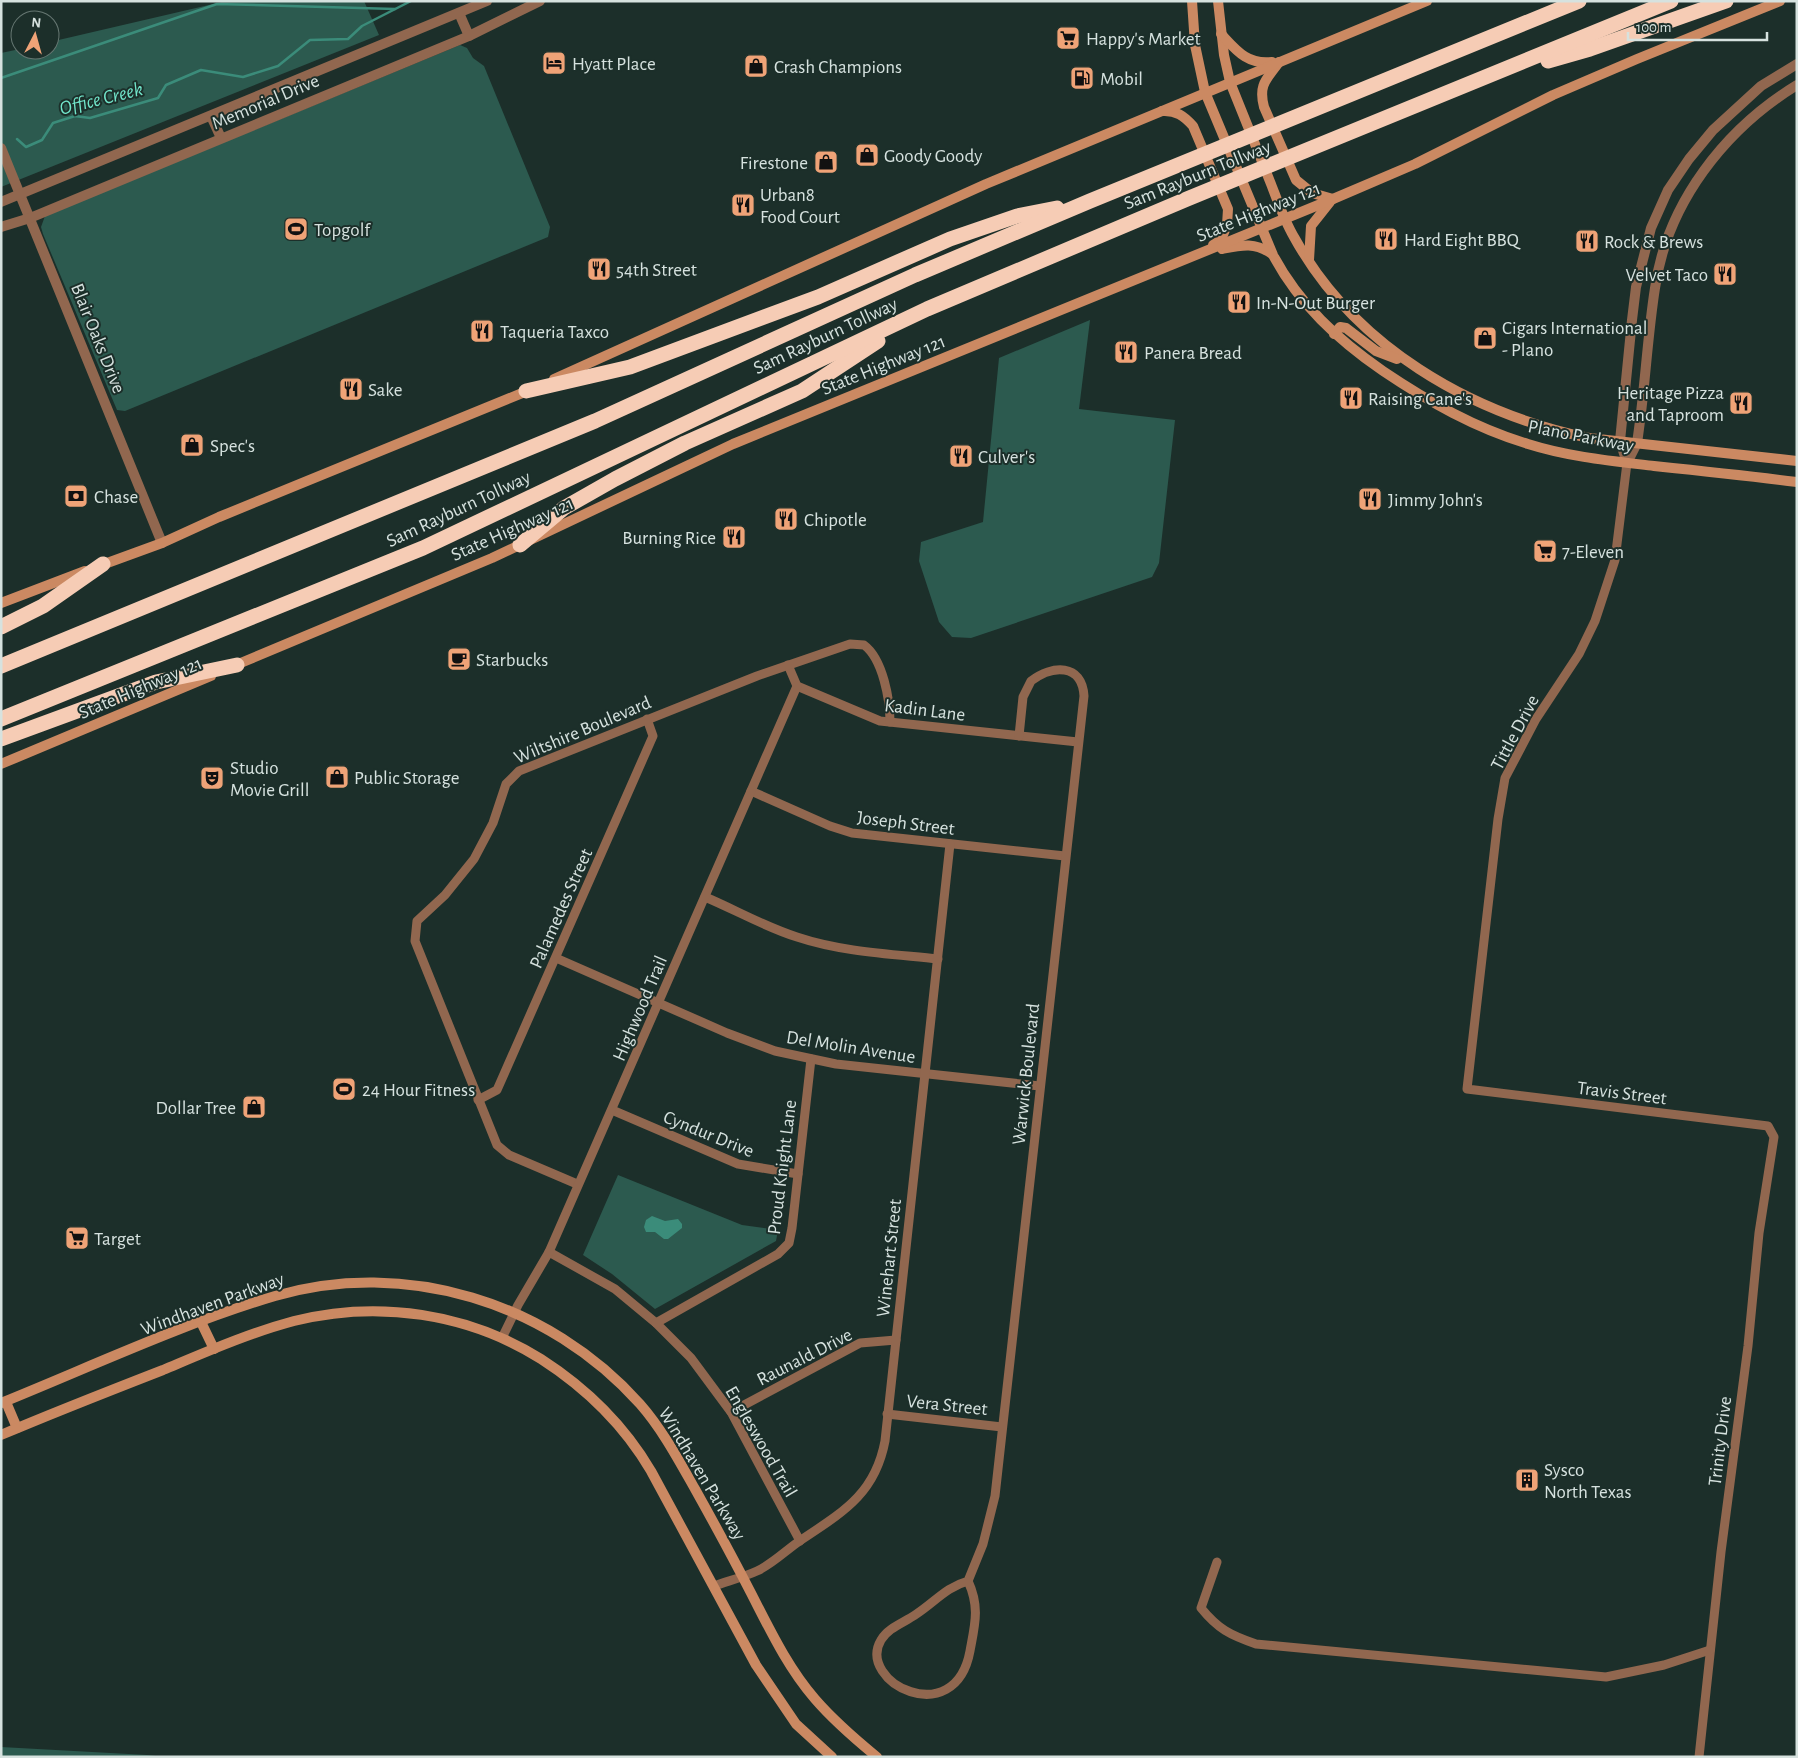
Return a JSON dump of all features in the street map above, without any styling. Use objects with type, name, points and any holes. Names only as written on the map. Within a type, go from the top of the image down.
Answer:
[{"type":"highway","name":"Sam Rayburn Tollway","points":[[1,666],[595,421],[915,275],[1090,201],[1579,1]]},
{"type":"highway","name":"Sam Rayburn Tollway","points":[[1,719],[423,548],[927,309],[1187,199],[1671,1]]},
{"type":"highway","points":[[1484,78],[1590,49],[1726,1]]},
{"type":"highway","points":[[526,391],[630,367],[818,297],[950,239],[1017,216],[1090,201]]},
{"type":"highway","points":[[520,545],[564,508],[685,443],[802,391],[927,309]]},
{"type":"highway","points":[[1,627],[43,606],[103,564]]},
{"type":"highway","points":[[1,739],[156,682],[237,665]]},
{"type":"main road","name":"Plano Parkway","points":[[1192,1],[1195,45],[1205,92],[1273,255],[1294,288],[1334,334],[1352,350],[1413,391],[1470,423],[1537,447],[1562,453],[1627,463],[1797,482]]},
{"type":"main road","name":"Plano Parkway","points":[[1218,1],[1221,34],[1230,82],[1285,219],[1309,261],[1359,321],[1408,363],[1461,394],[1524,421],[1556,431],[1620,442],[1797,461]]},
{"type":"main road","points":[[1,603],[162,543],[219,517],[526,391],[622,350],[946,202],[1205,92],[1427,1]]},
{"type":"main road","name":"State Highway 121","points":[[1,764],[520,545],[733,444],[1262,229],[1415,164],[1553,95],[1780,1]]},
{"type":"main road","points":[[1221,34],[1246,58],[1263,63],[1280,61]]},
{"type":"main road","points":[[1280,61],[1262,86],[1261,96],[1264,107],[1296,180],[1312,193],[1333,199],[1312,226],[1309,261]]},
{"type":"main road","points":[[1160,111],[1172,110],[1185,116],[1193,126],[1228,209],[1227,225],[1221,240],[1202,252]]},
{"type":"main road","points":[[1202,252],[1247,244],[1258,245],[1273,255]]},
{"type":"main road","points":[[1334,334],[1340,327],[1346,328],[1376,351],[1408,363]]},
{"type":"main road","name":"Windhaven Parkway","points":[[4,1402],[202,1322],[275,1296],[324,1286],[361,1282],[414,1284],[448,1290],[489,1302],[514,1312],[579,1350],[620,1383],[642,1406],[679,1460],[742,1575],[771,1633],[814,1698],[837,1723],[877,1757]]},
{"type":"main road","points":[[1,1435],[214,1349],[293,1322],[361,1312],[410,1312],[462,1323],[502,1338],[532,1354],[572,1381],[620,1427],[651,1471],[774,1695],[796,1724],[832,1757]]},
{"type":"main road","points":[[202,1322],[214,1349]]},
{"type":"main road","points":[[4,1402],[17,1428]]},
{"type":"street","name":"Memorial Drive","points":[[1,202],[20,196],[487,1]]},
{"type":"street","name":"Memorial Drive","points":[[1,228],[30,218],[468,36],[540,1]]},
{"type":"street","points":[[459,13],[468,36]]},
{"type":"street","points":[[1627,463],[1620,442],[1636,287],[1648,237],[1660,206],[1688,160],[1713,130],[1761,86],[1797,64]]},
{"type":"street","points":[[1627,463],[1638,443],[1655,287],[1669,231],[1680,208],[1705,170],[1728,141],[1751,117],[1797,85]]},
{"type":"street","points":[[211,116],[221,138]]},
{"type":"street","name":"Blair Oaks Drive","points":[[1,148],[162,543]]},
{"type":"street","name":"Tittle Drive","points":[[1467,1089],[1498,819],[1506,778],[1536,719],[1579,654],[1595,621],[1615,560],[1627,463]]},
{"type":"street","name":"Wiltshire Boulevard","points":[[577,1184],[502,1150],[496,1142],[417,950],[414,934],[417,921],[456,882],[474,859],[493,823],[506,784],[514,775],[647,719],[845,644],[864,645],[874,656],[890,698],[890,722]]},
{"type":"street","points":[[788,665],[797,686]]},
{"type":"street","name":"Warwick Boulevard","points":[[968,1581],[990,1520],[1002,1427],[1078,742],[1083,688],[1077,676],[1067,670],[1058,670],[1036,677],[1027,685],[1023,697],[1019,736]]},
{"type":"street","name":"Kadin Lane","points":[[797,686],[872,718],[890,722],[1078,742]]},
{"type":"street","name":"Highwood Trail","points":[[502,1338],[514,1312],[549,1252],[577,1184],[612,1110],[797,686]]},
{"type":"street","name":"Palamedes Street","points":[[478,1100],[497,1090],[556,958],[653,736],[647,719]]},
{"type":"street","name":"Joseph Street","points":[[751,791],[852,833],[1065,856]]},
{"type":"street","name":"Winehart Street","points":[[714,1586],[755,1572],[773,1562],[800,1541],[842,1514],[868,1485],[880,1459],[888,1414],[950,844]]},
{"type":"street","points":[[705,897],[787,933],[817,943],[856,950],[938,958]]},
{"type":"street","name":"Del Molin Avenue","points":[[556,958],[757,1045],[810,1059],[1040,1086]]},
{"type":"street","name":"Proud Knight Lane","points":[[656,1323],[784,1250],[790,1237],[810,1059]]},
{"type":"street","name":"Travis Street","points":[[1467,1089],[1768,1126],[1770,1130]]},
{"type":"street","name":"Cyndur Drive","points":[[612,1110],[738,1164],[798,1174]]},
{"type":"street","name":"Trinity Drive","points":[[1699,1757],[1710,1650],[1748,1346],[1758,1233],[1774,1137],[1770,1130]]},
{"type":"street","name":"Engleswood Trail","points":[[549,1252],[615,1290],[656,1323],[691,1358],[731,1412],[800,1541]]},
{"type":"street","name":"Raunald Drive","points":[[731,1412],[860,1343],[896,1340]]},
{"type":"street","name":"Vera Street","points":[[888,1414],[1002,1427]]},
{"type":"street","points":[[1216,1562],[1201,1608],[1213,1624],[1230,1635],[1256,1644],[1606,1677],[1664,1665],[1710,1650]]},
{"type":"street","points":[[968,1581],[977,1606],[969,1657],[964,1672],[953,1685],[940,1693],[920,1696],[904,1690],[888,1677],[880,1663],[877,1650],[882,1639],[886,1633],[916,1615],[945,1591],[968,1581]]},
{"type":"shaded area","points":[[226,1],[364,1],[379,35],[1,187],[1,53],[10,51],[10,60],[60,60],[60,40]]},
{"type":"shaded area","name":"Topgolf","points":[[460,45],[467,48],[473,58],[484,66],[550,227],[548,237],[125,411],[117,410],[43,234],[41,227],[45,216]]},
{"type":"shaded area","points":[[1090,320],[1079,409],[1175,420],[1159,563],[1152,577],[971,638],[952,637],[939,622],[919,561],[921,542],[983,522],[999,358]]},
{"type":"shaded area","points":[[618,1175],[742,1225],[778,1230],[776,1241],[655,1309],[612,1274],[583,1255]]},
{"type":"shaded area","points":[[652,1216],[665,1221],[678,1219],[682,1224],[682,1228],[668,1239],[664,1239],[655,1232],[646,1232],[644,1227],[646,1220]]},
{"type":"shaded area","points":[[1,1747],[147,1755],[164,1757],[1,1757]]},
{"type":"waterway","name":"Office Creek","points":[[17,139],[26,147],[42,140],[53,123],[75,116],[90,118],[158,98],[166,85],[201,70],[243,77],[278,66],[310,40],[348,39],[362,26],[411,1]]},
{"type":"waterway","points":[[1,78],[217,4],[395,9]]},
{"type":"place","name":"Happy's Market","points":[[1068,38]]},
{"type":"place","name":"Hyatt Place","points":[[554,63]]},
{"type":"place","name":"Crash Champions","points":[[756,66]]},
{"type":"place","name":"Mobil","points":[[1082,78]]},
{"type":"place","name":"Goody Goody","points":[[867,155]]},
{"type":"place","name":"Firestone","points":[[826,162]]},
{"type":"place","name":"Urban8 Food Court","points":[[743,205]]},
{"type":"place","name":"Topgolf","points":[[296,229]]},
{"type":"place","name":"Hard Eight BBQ","points":[[1386,239]]},
{"type":"place","name":"Rock & Brews","points":[[1587,241]]},
{"type":"place","name":"54th Street","points":[[599,269]]},
{"type":"place","name":"Velvet Taco","points":[[1725,274]]},
{"type":"place","name":"In-N-Out Burger","points":[[1239,302]]},
{"type":"place","name":"Taqueria Taxco","points":[[482,331]]},
{"type":"place","name":"Cigars International - Plano","points":[[1485,338]]},
{"type":"place","name":"Panera Bread","points":[[1126,352]]},
{"type":"place","name":"Sake","points":[[351,389]]},
{"type":"place","name":"Raising Cane's","points":[[1351,398]]},
{"type":"place","name":"Heritage Pizza and Taproom","points":[[1741,403]]},
{"type":"place","name":"Spec's","points":[[192,445]]},
{"type":"place","name":"Culver's","points":[[961,456]]},
{"type":"place","name":"Chase","points":[[76,496]]},
{"type":"place","name":"Jimmy John's","points":[[1370,499]]},
{"type":"place","name":"Chipotle","points":[[786,519]]},
{"type":"place","name":"Burning Rice","points":[[734,537]]},
{"type":"place","name":"7-Eleven","points":[[1545,551]]},
{"type":"place","name":"Starbucks","points":[[459,659]]},
{"type":"place","name":"Public Storage","points":[[337,777]]},
{"type":"place","name":"Studio Movie Grill","points":[[212,778]]},
{"type":"place","name":"24 Hour Fitness","points":[[344,1089]]},
{"type":"place","name":"Dollar Tree","points":[[254,1107]]},
{"type":"place","name":"Target","points":[[77,1238]]},
{"type":"place","name":"Sysco North Texas","points":[[1527,1480]]}]
